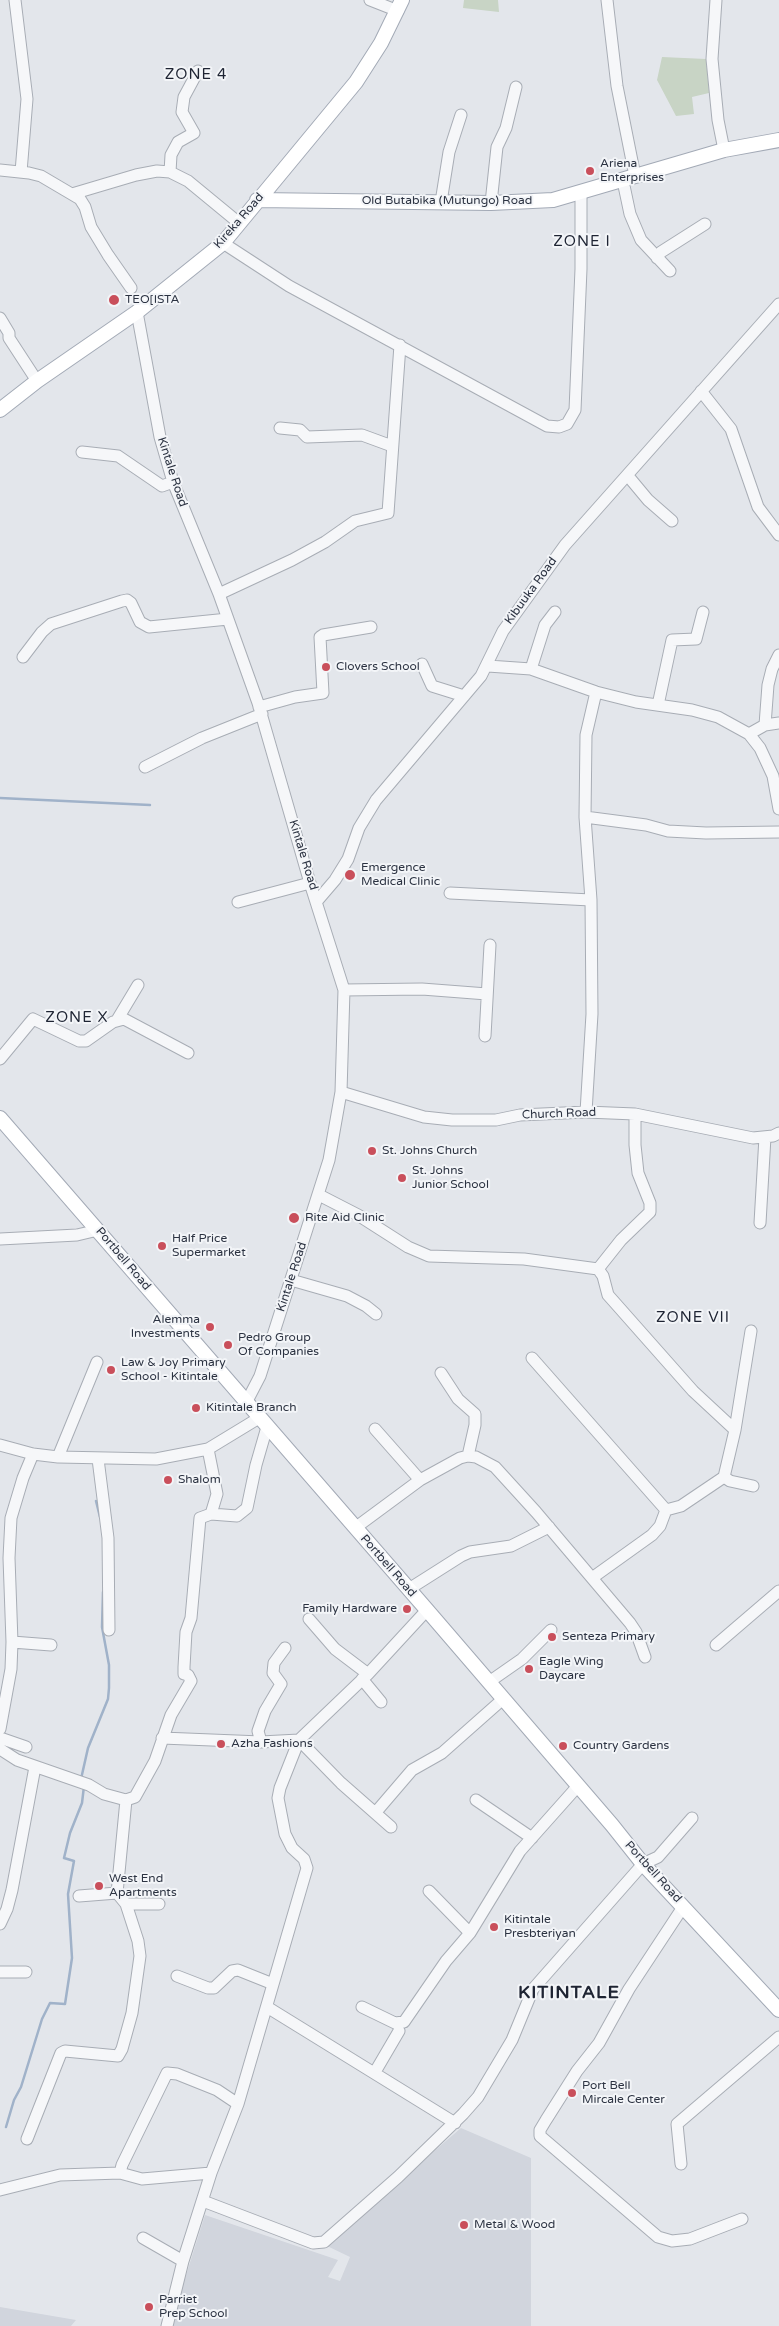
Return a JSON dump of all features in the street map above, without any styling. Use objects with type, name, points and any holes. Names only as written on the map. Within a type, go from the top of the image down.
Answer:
[{"type":"main road","name":"Kireka Road","points":[[0,410],[37,381],[137,312],[223,243],[356,82],[381,43],[400,6]]},
{"type":"main road","name":"Old Butabika (Mutungo) Road","points":[[257,200],[491,203],[553,200],[724,150],[779,140]]},
{"type":"main road","name":"Portbell Road","points":[[0,1118],[504,1699],[577,1787],[612,1825],[642,1864],[779,2010]]},
{"type":"street","points":[[15,0],[27,99],[22,172]]},
{"type":"street","points":[[370,0],[400,6]]},
{"type":"street","points":[[608,0],[634,227],[641,240],[670,271]]},
{"type":"street","points":[[716,0],[712,59],[718,120],[724,150]]},
{"type":"street","points":[[170,172],[172,155],[178,142],[194,133],[182,112],[184,97],[198,72]]},
{"type":"street","points":[[491,203],[498,147],[506,128],[516,87]]},
{"type":"street","points":[[441,202],[448,152],[461,115]]},
{"type":"street","points":[[0,170],[40,176],[72,194],[85,207],[96,234],[131,288]]},
{"type":"street","points":[[72,194],[157,170],[170,172],[188,181],[239,223]]},
{"type":"street","points":[[223,243],[289,286],[548,426],[559,427],[568,424],[575,410],[577,392],[581,193]]},
{"type":"street","points":[[657,258],[661,252],[705,224]]},
{"type":"street","name":"Kibuuka Road","points":[[317,901],[335,880],[348,858],[359,828],[376,800],[488,666],[503,631],[565,545],[779,304]]},
{"type":"street","name":"Kintale Road","points":[[137,312],[160,437],[173,482],[219,594],[261,710],[310,883],[344,990],[341,1092],[329,1160],[260,1376],[246,1403]]},
{"type":"street","points":[[0,318],[9,333],[9,338],[37,381]]},
{"type":"street","points":[[219,594],[292,560],[325,542],[355,521],[388,513],[393,472],[392,446],[400,345]]},
{"type":"street","points":[[701,391],[731,428],[758,506],[779,536]]},
{"type":"street","points":[[280,428],[300,430],[307,437],[362,435],[392,446]]},
{"type":"street","points":[[82,452],[118,456],[162,486],[173,482]]},
{"type":"street","points":[[628,476],[648,500],[672,521]]},
{"type":"street","points":[[23,657],[42,632],[51,624],[122,600],[127,600],[131,603],[140,622],[149,627],[228,619]]},
{"type":"street","points":[[531,669],[545,625],[556,612]]},
{"type":"street","points":[[658,705],[672,640],[691,641],[696,639],[703,612]]},
{"type":"street","points":[[145,767],[261,710],[295,697],[323,693],[320,637],[371,627]]},
{"type":"street","points":[[765,725],[768,685],[772,668],[779,655]]},
{"type":"street","points":[[422,664],[432,686],[464,696]]},
{"type":"street","points":[[488,666],[531,669],[596,692],[636,702],[718,717],[749,734],[764,755],[773,776],[779,809]]},
{"type":"street","points":[[586,1112],[592,1014],[591,900],[586,817],[586,735],[596,692]]},
{"type":"street","points":[[749,734],[765,725],[779,723]]},
{"type":"street","points":[[586,817],[646,824],[668,831],[706,834],[779,832]]},
{"type":"street","points":[[238,902],[310,883]]},
{"type":"street","points":[[450,893],[591,900]]},
{"type":"street","points":[[485,1036],[490,945]]},
{"type":"street","points":[[0,1059],[33,1019],[79,1041],[86,1041],[116,1020],[138,985]]},
{"type":"street","points":[[344,990],[422,989],[487,994]]},
{"type":"street","points":[[116,1020],[124,1019],[188,1053]]},
{"type":"street","name":"Church Road","points":[[341,1092],[424,1117],[452,1120],[496,1120],[520,1115],[586,1112],[635,1114],[753,1138],[779,1133]]},
{"type":"street","points":[[598,1269],[621,1240],[650,1212],[650,1203],[638,1173],[635,1145],[635,1114]]},
{"type":"street","points":[[760,1223],[765,1137]]},
{"type":"street","points":[[319,1195],[358,1215],[408,1247],[429,1256],[524,1259],[598,1269],[603,1276],[608,1295],[693,1392],[735,1430]]},
{"type":"street","points":[[0,1238],[77,1235],[98,1230]]},
{"type":"street","points":[[291,1280],[347,1296],[366,1306],[376,1314]]},
{"type":"street","points":[[666,1510],[680,1506],[724,1477],[735,1430],[751,1331]]},
{"type":"street","points":[[532,1358],[666,1510]]},
{"type":"street","points":[[58,1457],[98,1362]]},
{"type":"street","points":[[441,1373],[458,1399],[474,1414],[475,1425],[468,1456]]},
{"type":"street","points":[[0,1445],[33,1454],[58,1457],[156,1459],[208,1449],[263,1422]]},
{"type":"street","points":[[0,1749],[17,1760],[89,1785],[104,1794],[126,1800],[135,1797],[148,1777],[171,1716],[191,1681],[188,1675],[184,1674],[186,1632],[191,1618],[200,1518],[211,1514],[237,1516],[247,1508],[263,1422]]},
{"type":"street","points":[[375,1429],[420,1480]]},
{"type":"street","points":[[208,1449],[217,1494],[211,1514]]},
{"type":"street","points":[[0,1730],[11,1669],[9,1558],[11,1518],[23,1478],[33,1454]]},
{"type":"street","points":[[355,1528],[420,1480],[460,1458],[476,1457],[495,1467],[549,1527],[636,1632],[645,1657]]},
{"type":"street","points":[[98,1459],[108,1538],[109,1630]]},
{"type":"street","points":[[724,1477],[730,1481],[754,1486]]},
{"type":"street","points":[[592,1578],[652,1535],[660,1526],[666,1510]]},
{"type":"street","points":[[409,1589],[470,1552],[511,1546],[549,1527]]},
{"type":"street","points":[[716,1646],[779,1591]]},
{"type":"street","points":[[168,2326],[183,2261],[211,2173],[238,2104],[307,1868],[304,1859],[292,1848],[286,1834],[278,1798],[280,1788],[299,1740],[365,1676],[427,1610]]},
{"type":"street","points":[[309,1619],[336,1649],[365,1676],[381,1702]]},
{"type":"street","points":[[489,1682],[522,1659],[551,1630]]},
{"type":"street","points":[[12,1642],[51,1645]]},
{"type":"street","points":[[261,1742],[258,1731],[265,1711],[281,1684],[273,1673],[274,1663],[285,1648]]},
{"type":"street","points":[[376,1812],[412,1770],[442,1753],[504,1699]]},
{"type":"street","points":[[0,1738],[26,1747]]},
{"type":"street","points":[[162,1738],[261,1742],[299,1740],[341,1783],[391,1827]]},
{"type":"street","points":[[0,1924],[7,1909],[12,1890],[35,1767]]},
{"type":"street","points":[[362,2007],[395,2023],[404,2022],[446,1961],[470,1933],[520,1851],[577,1787]]},
{"type":"street","points":[[27,2139],[61,2053],[65,2051],[118,2056],[121,2053],[132,2013],[140,1956],[138,1941],[126,1904],[117,1893],[126,1800]]},
{"type":"street","points":[[476,1800],[532,1838]]},
{"type":"street","points":[[203,2201],[313,2244],[324,2242],[398,2177],[455,2123],[478,2097],[508,2047],[533,1988],[642,1864],[658,1856],[692,1818]]},
{"type":"street","points":[[429,1891],[470,1933]]},
{"type":"street","points":[[79,1896],[117,1893]]},
{"type":"street","points":[[126,1904],[159,1904]]},
{"type":"street","points":[[683,1906],[629,1989],[599,2043],[577,2071],[546,2120],[540,2130],[540,2136],[658,2237],[672,2241],[690,2239],[742,2219]]},
{"type":"street","points":[[177,1976],[208,1988],[214,1988],[232,1971],[238,1970],[273,1984]]},
{"type":"street","points":[[0,1972],[26,1972]]},
{"type":"street","points":[[267,2007],[455,2123]]},
{"type":"street","points":[[375,2072],[398,2031]]},
{"type":"street","points":[[680,2164],[677,2124],[779,2037]]},
{"type":"street","points":[[120,2173],[167,2073],[177,2074],[217,2090],[238,2104]]},
{"type":"street","points":[[0,2190],[60,2175],[120,2173],[142,2179],[211,2173]]},
{"type":"street","points":[[143,2238],[183,2261]]},
{"type":"shaded area","points":[[461,2128],[531,2158],[531,2326],[170,2326],[205,2215],[338,2260],[328,2277],[340,2281],[350,2257],[325,2245]]},
{"type":"shaded area","points":[[0,2307],[76,2320],[71,2326],[0,2326]]},
{"type":"green space","points":[[464,0],[498,0],[499,12],[463,8]]},
{"type":"green space","points":[[662,57],[706,59],[709,93],[692,97],[694,114],[676,116],[657,80]]},
{"type":"waterway","points":[[0,798],[150,805]]},
{"type":"waterway","points":[[96,1501],[100,1517]]},
{"type":"waterway","points":[[81,1779],[88,1748],[108,1699],[109,1665],[102,1627],[103,1592]]},
{"type":"waterway","points":[[6,2127],[14,2100],[21,2087],[42,2019],[50,2003],[65,2004],[72,1958],[68,1894],[74,1861],[64,1858],[70,1833],[82,1803],[84,1786]]},
{"type":"place","name":"Ariena Enterprises","points":[[590,171]]},
{"type":"place","name":"TEO[ISTA","points":[[114,300]]},
{"type":"place","name":"Clovers School","points":[[326,667]]},
{"type":"place","name":"Emergence Medical Clinic","points":[[350,875]]},
{"type":"place","name":"St. Johns Church","points":[[372,1151]]},
{"type":"place","name":"St. Johns Junior School","points":[[402,1178]]},
{"type":"place","name":"Rite Aid Clinic","points":[[294,1218]]},
{"type":"place","name":"Half Price Supermarket","points":[[162,1246]]},
{"type":"place","name":"Alemma Investments","points":[[210,1327]]},
{"type":"place","name":"Pedro Group Of Companies","points":[[228,1345]]},
{"type":"place","name":"Law & Joy Primary School - Kitintale","points":[[111,1370]]},
{"type":"place","name":"Kitintale Branch","points":[[196,1408]]},
{"type":"place","name":"Shalom","points":[[168,1480]]},
{"type":"place","name":"Family Hardware","points":[[407,1609]]},
{"type":"place","name":"Senteza Primary","points":[[552,1637]]},
{"type":"place","name":"Eagle Wing Daycare","points":[[529,1669]]},
{"type":"place","name":"Azha Fashions","points":[[221,1744]]},
{"type":"place","name":"Country Gardens","points":[[563,1746]]},
{"type":"place","name":"West End Apartments","points":[[99,1886]]},
{"type":"place","name":"Kitintale Presbteriyan","points":[[494,1927]]},
{"type":"place","name":"Port Bell Mircale Center","points":[[572,2093]]},
{"type":"place","name":"Metal & Wood","points":[[464,2225]]},
{"type":"place","name":"Parriet Prep School","points":[[149,2307]]},
{"type":"district","name":"ZONE 4","points":[[196,75]]},
{"type":"district","name":"ZONE I","points":[[582,242]]},
{"type":"district","name":"ZONE X","points":[[77,1018]]},
{"type":"district","name":"ZONE VII","points":[[693,1318]]},
{"type":"district","name":"KITINTALE","points":[[569,1993]]}]
